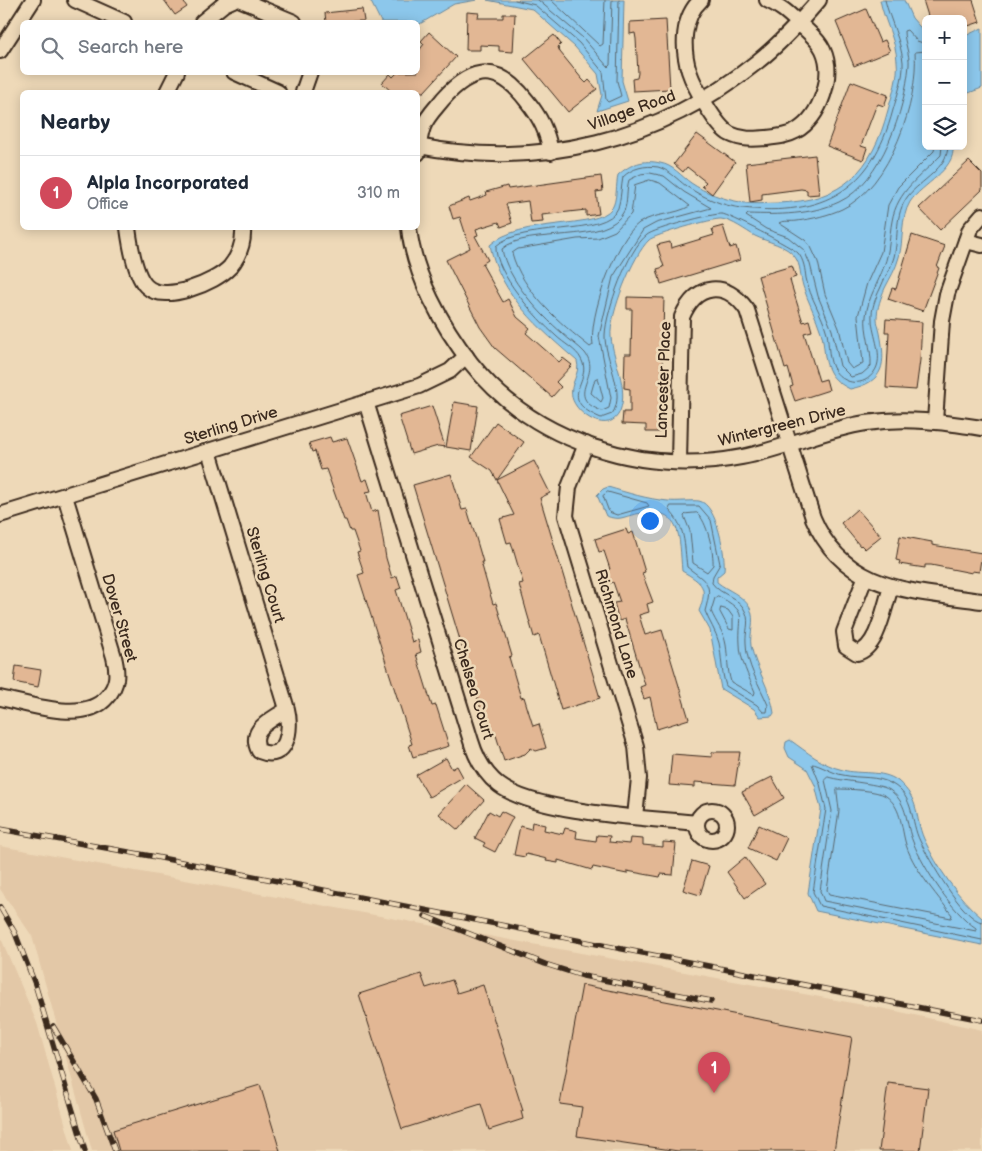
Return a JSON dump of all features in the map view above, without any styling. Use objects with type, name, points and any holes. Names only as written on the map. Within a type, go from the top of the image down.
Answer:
[{"type":"street","points":[[20,20],[33,0]]},
{"type":"street","points":[[75,0],[120,20]]},
{"type":"street","points":[[204,20],[224,4],[233,0]]},
{"type":"street","points":[[241,0],[289,20]]},
{"type":"street","points":[[701,0],[693,7],[687,19],[685,32],[687,64],[704,100],[721,128],[740,138],[752,140],[784,136],[803,126],[815,111],[828,73],[827,61],[818,40],[782,8],[767,0]]},
{"type":"street","name":"Village Road","points":[[420,149],[486,155],[551,152],[621,137],[660,122],[704,100],[759,61],[798,23],[818,0]]},
{"type":"street","points":[[0,51],[20,20]]},
{"type":"street","points":[[420,142],[428,116],[457,83],[470,76],[484,74],[505,78],[519,89],[539,116],[547,132],[551,152]]},
{"type":"street","points":[[168,90],[175,75]]},
{"type":"street","points":[[241,75],[274,90]]},
{"type":"street","points":[[304,90],[309,75]]},
{"type":"street","points":[[935,421],[944,308],[970,229],[982,215]]},
{"type":"street","points":[[128,230],[132,251],[141,279],[153,291],[162,294],[171,294],[199,285],[221,275],[236,257],[241,246],[243,230]]},
{"type":"street","name":"Wintergreen Drive","points":[[409,230],[415,257],[422,277],[453,338],[478,372],[509,401],[550,428],[586,444],[623,456],[679,462],[727,460],[789,445],[865,423],[913,419],[982,428]]},
{"type":"street","points":[[966,241],[982,245]]},
{"type":"street","name":"Lancester Place","points":[[679,462],[682,317],[693,298],[714,288],[732,294],[748,310],[789,445],[820,537],[845,564],[865,578],[890,588],[982,602]]},
{"type":"street","name":"Sterling Drive","points":[[0,515],[436,379],[450,371],[466,356]]},
{"type":"street","name":"Chelsea Court","points":[[366,402],[470,741],[482,765],[500,785],[526,800],[636,817],[697,823]]},
{"type":"street","name":"Richmond Lane","points":[[586,444],[569,487],[566,516],[636,746],[639,778],[636,817]]},
{"type":"street","name":"Sterling Court","points":[[209,451],[287,709]]},
{"type":"street","name":"Dover Street","points":[[0,698],[66,711],[84,710],[103,702],[116,683],[117,675],[114,657],[65,496]]},
{"type":"street","points":[[865,578],[844,632],[846,646],[857,653],[864,651],[873,641],[890,588]]},
{"type":"shaded area","points":[[0,846],[896,1011],[982,1030],[982,1151],[92,1151],[32,936],[0,889]]},
{"type":"shaded area","points":[[0,936],[37,1023],[73,1151],[0,1151]]},
{"type":"water","points":[[370,0],[477,0],[454,4],[420,24],[420,20],[380,20]]},
{"type":"water","points":[[487,0],[624,0],[622,81],[628,101],[597,111],[602,95],[598,74],[575,47],[532,9]]},
{"type":"water","points":[[880,0],[904,0],[912,18],[922,29],[922,150],[953,150],[953,155],[944,170],[915,195],[907,209],[903,222],[899,257],[882,295],[878,310],[877,320],[883,354],[880,370],[876,376],[862,386],[850,389],[836,380],[828,367],[821,332],[805,292],[795,257],[782,247],[755,236],[725,220],[716,219],[661,234],[649,240],[636,258],[623,286],[611,327],[612,346],[623,393],[620,411],[609,422],[601,422],[586,416],[575,404],[572,397],[572,387],[578,366],[577,361],[523,310],[503,280],[495,263],[490,245],[503,236],[519,230],[591,219],[604,215],[614,205],[618,175],[632,165],[643,162],[665,164],[703,190],[745,203],[801,201],[837,189],[851,179],[863,166],[873,150],[895,85],[897,73],[896,53]]},
{"type":"water","points":[[982,28],[982,88],[967,94],[967,60],[967,35]]},
{"type":"water","points":[[608,487],[660,500],[699,501],[705,504],[711,511],[722,543],[724,564],[724,571],[717,577],[717,582],[739,596],[750,608],[752,613],[751,646],[770,696],[774,713],[772,716],[760,717],[754,709],[721,689],[710,630],[699,611],[703,596],[702,586],[682,571],[679,535],[676,526],[663,514],[651,512],[618,518],[606,516],[597,495]]},
{"type":"water","points":[[790,740],[815,758],[835,768],[892,777],[905,788],[914,802],[921,831],[935,860],[957,892],[982,918],[982,945],[816,911],[808,893],[821,809],[815,785],[807,769],[789,757],[785,748],[786,742]]},
{"type":"building","points":[[164,0],[182,0],[187,7],[175,15]]},
{"type":"building","points":[[923,0],[973,0],[980,22],[968,26],[967,15],[928,15]]},
{"type":"building","points":[[362,9],[364,20],[326,20],[325,13]]},
{"type":"building","points":[[866,9],[880,42],[885,40],[890,51],[854,66],[836,22]]},
{"type":"building","points":[[467,12],[479,13],[478,18],[503,18],[503,14],[515,14],[513,52],[499,51],[499,46],[480,45],[480,50],[466,50]]},
{"type":"building","points":[[666,20],[670,89],[633,91],[632,79],[637,78],[638,73],[636,39],[635,33],[630,34],[630,22]]},
{"type":"building","points":[[429,32],[456,57],[424,92],[420,92],[420,90],[390,90],[382,83],[389,75],[393,77],[395,75],[420,75],[420,49],[424,44],[421,41]]},
{"type":"building","points":[[554,35],[561,44],[558,47],[560,52],[586,83],[589,80],[597,89],[568,112],[524,59]]},
{"type":"building","points":[[851,81],[888,95],[884,106],[878,104],[875,109],[861,146],[867,148],[863,160],[827,146]]},
{"type":"building","points":[[697,134],[735,162],[712,194],[702,186],[706,182],[687,167],[683,172],[674,164]]},
{"type":"building","points":[[815,155],[819,194],[807,195],[807,190],[801,189],[762,194],[762,200],[750,202],[746,163]]},
{"type":"building","points":[[969,161],[982,174],[982,190],[940,230],[919,208]]},
{"type":"building","points":[[601,176],[603,191],[596,192],[599,214],[586,216],[586,210],[542,215],[543,222],[531,223],[528,201],[506,204],[512,223],[501,227],[499,222],[476,229],[478,235],[475,236],[488,260],[482,264],[503,302],[508,299],[517,317],[530,328],[526,333],[559,362],[563,358],[572,365],[556,382],[561,387],[552,397],[495,348],[480,327],[446,260],[470,248],[460,217],[453,219],[449,206],[469,198],[470,201],[487,195],[486,192],[507,186],[508,189]]},
{"type":"building","points":[[723,226],[730,248],[736,246],[740,260],[661,284],[657,269],[664,267],[657,245],[670,242],[671,248],[714,235],[712,229]]},
{"type":"building","points":[[912,235],[945,246],[923,311],[888,299],[892,288],[896,289]]},
{"type":"building","points":[[792,266],[796,277],[790,279],[791,284],[803,322],[809,320],[812,331],[804,333],[819,381],[826,379],[829,390],[795,401],[790,387],[793,386],[788,368],[785,369],[758,276]]},
{"type":"building","points":[[627,297],[664,298],[660,432],[646,432],[646,425],[622,424],[623,412],[630,412],[630,389],[624,388],[625,354],[631,354],[632,309],[627,309]]},
{"type":"building","points":[[886,319],[922,322],[916,390],[886,388],[889,332],[885,332]]},
{"type":"building","points":[[454,402],[478,406],[471,451],[446,447]]},
{"type":"building","points":[[432,406],[445,447],[438,446],[411,454],[399,416]]},
{"type":"building","points":[[496,422],[524,442],[497,480],[492,471],[471,457]]},
{"type":"building","points":[[330,437],[332,442],[347,438],[362,481],[367,479],[371,491],[366,492],[372,512],[378,510],[386,558],[392,578],[397,576],[401,588],[396,590],[412,642],[418,640],[421,652],[416,654],[432,706],[436,705],[449,746],[413,757],[409,745],[412,744],[358,575],[364,573],[357,552],[360,551],[353,531],[350,531],[346,520],[344,520],[326,469],[321,470],[315,451],[312,452],[309,443]]},
{"type":"building","points":[[534,461],[550,493],[540,498],[600,698],[561,710],[539,635],[534,637],[519,584],[523,583],[511,542],[507,543],[500,519],[514,515],[497,480]]},
{"type":"building","points":[[451,474],[462,510],[467,509],[493,604],[496,603],[512,656],[509,657],[521,698],[524,697],[533,726],[539,724],[546,748],[536,751],[531,748],[525,754],[504,761],[495,732],[489,734],[413,485]]},
{"type":"building","points":[[857,509],[881,536],[865,549],[860,546],[841,523]]},
{"type":"building","points":[[626,529],[628,534],[633,532],[645,572],[642,573],[653,602],[647,604],[649,612],[639,615],[645,635],[662,630],[689,719],[657,729],[650,697],[644,699],[640,687],[645,685],[625,619],[619,621],[614,603],[620,602],[613,582],[608,584],[604,570],[610,569],[604,551],[599,552],[595,539]]},
{"type":"building","points":[[900,536],[932,542],[932,545],[982,553],[979,572],[972,571],[972,573],[931,565],[925,565],[925,568],[899,564],[900,561],[896,560]]},
{"type":"building","points":[[16,666],[41,670],[38,687],[14,682]]},
{"type":"building","points":[[712,752],[740,752],[735,785],[695,782],[695,787],[669,785],[672,754],[712,757]]},
{"type":"building","points":[[446,758],[452,769],[457,766],[463,777],[429,797],[416,775]]},
{"type":"building","points":[[772,777],[784,798],[755,815],[742,792]]},
{"type":"building","points":[[466,784],[484,800],[458,830],[439,814]]},
{"type":"building","points":[[489,811],[498,816],[501,811],[513,817],[495,852],[483,846],[485,843],[475,838]]},
{"type":"building","points":[[532,822],[545,825],[544,830],[563,834],[565,828],[577,831],[576,838],[596,841],[597,835],[610,836],[609,842],[629,844],[630,838],[643,839],[643,845],[663,847],[663,842],[676,843],[673,875],[661,874],[660,877],[627,871],[627,874],[593,867],[592,870],[558,860],[558,863],[526,854],[525,857],[514,855],[520,826],[531,829]]},
{"type":"building","points":[[759,825],[787,838],[776,861],[748,848]]},
{"type":"building","points":[[745,857],[765,884],[745,898],[727,872]]},
{"type":"building","points":[[692,861],[709,866],[700,895],[683,890]]},
{"type":"building","points":[[421,974],[426,988],[452,980],[457,993],[483,985],[523,1111],[521,1111],[523,1119],[489,1130],[481,1104],[402,1129],[359,994]]},
{"type":"building","points":[[582,985],[852,1037],[834,1151],[678,1151],[577,1136],[582,1107],[560,1104]]},
{"type":"building","points":[[888,1083],[928,1088],[920,1151],[879,1151]]},
{"type":"building","points":[[260,1085],[280,1151],[119,1151],[113,1130]]},
{"type":"railway","points":[[0,829],[151,856],[982,1020]]},
{"type":"railway","points":[[0,907],[15,933],[35,984],[85,1151]]},
{"type":"railway","points":[[425,916],[545,964],[583,976],[711,1001]]},
{"type":"railway","points":[[53,1026],[96,1099],[115,1151]]},
{"type":"place","name":"Alpla Incorporated","points":[[714,1093]]}]
